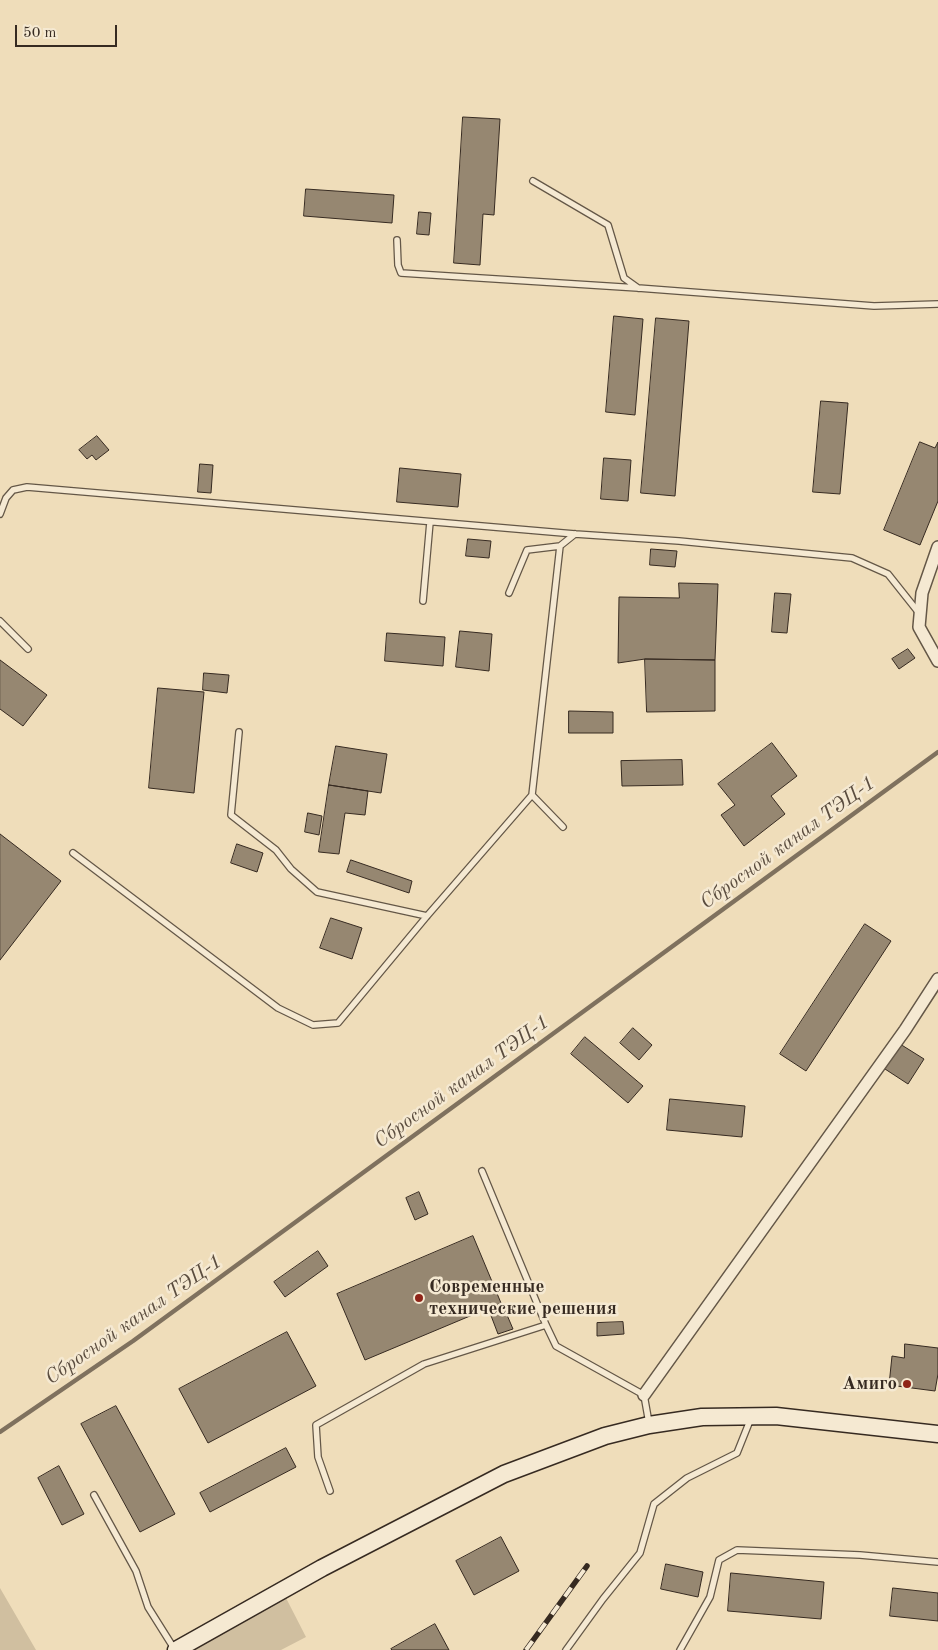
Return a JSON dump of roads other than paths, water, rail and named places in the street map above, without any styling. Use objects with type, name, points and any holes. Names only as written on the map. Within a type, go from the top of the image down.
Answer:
[{"type":"main road","points":[[175,1650],[322,1568],[504,1474],[605,1436],[649,1425],[702,1417],[752,1416],[776,1416],[938,1434]]},
{"type":"street","points":[[938,547],[922,593],[919,627],[938,660]]},
{"type":"street","points":[[644,1395],[904,1030],[938,979]]},
{"type":"lane","points":[[533,181],[608,224],[624,278],[638,288]]},
{"type":"lane","points":[[397,240],[398,265],[402,273],[874,306],[938,304]]},
{"type":"lane","points":[[0,514],[6,498],[13,490],[27,487],[430,522],[679,541],[852,558],[888,574],[920,615]]},
{"type":"lane","points":[[423,601],[430,522]]},
{"type":"lane","points":[[509,593],[527,550],[560,546],[575,534]]},
{"type":"lane","points":[[73,853],[278,1008],[313,1025],[338,1023],[427,916],[532,795],[560,546]]},
{"type":"lane","points":[[0,621],[28,649]]},
{"type":"lane","points":[[239,732],[231,815],[276,850],[291,869],[317,892],[427,916]]},
{"type":"lane","points":[[532,795],[563,828]]},
{"type":"lane","points":[[482,1172],[556,1346],[644,1395],[649,1425]]},
{"type":"lane","points":[[330,1491],[318,1457],[316,1425],[424,1364],[546,1325]]},
{"type":"lane","points":[[566,1650],[603,1599],[640,1553],[654,1504],[687,1478],[737,1453],[752,1416]]},
{"type":"lane","points":[[94,1495],[136,1571],[148,1607],[175,1650]]},
{"type":"lane","points":[[680,1650],[710,1597],[719,1560],[737,1550],[860,1555],[938,1562]]},
{"type":"waterway","name":"Сбросной канал ТЭЦ-1","points":[[0,1432],[133,1341],[938,752]]},
{"type":"railway","points":[[526,1650],[587,1566]]},
{"type":"place","name":"Современные технические решения","points":[[419,1298]]},
{"type":"place","name":"Амиго","points":[[907,1384]]}]
